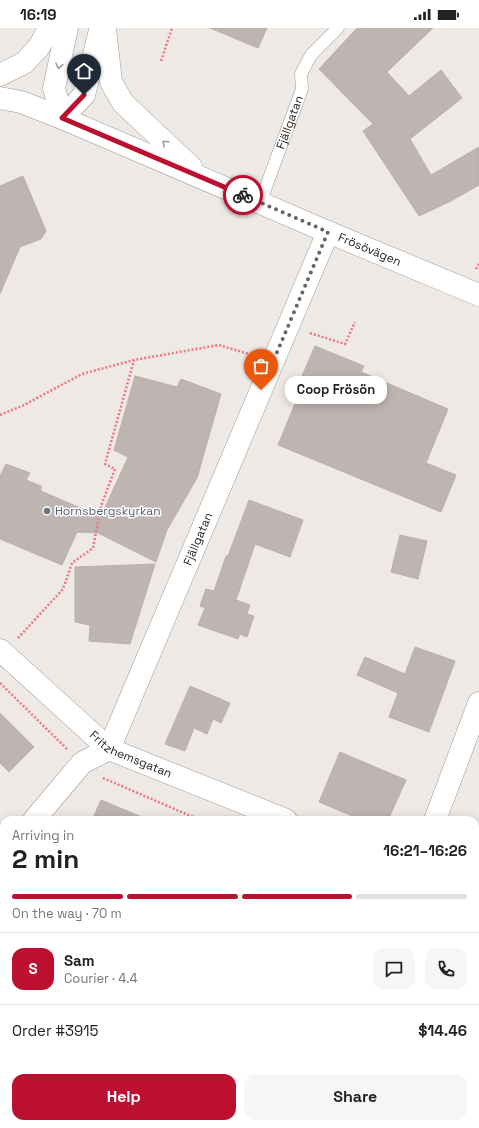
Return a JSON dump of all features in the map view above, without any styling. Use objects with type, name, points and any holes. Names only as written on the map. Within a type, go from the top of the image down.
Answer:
[{"type":"street","points":[[0,75],[24,63],[39,47],[49,28]]},
{"type":"street","points":[[62,118],[54,88],[67,28]]},
{"type":"street","points":[[62,118],[84,95],[100,28]]},
{"type":"street","points":[[105,28],[111,82],[123,103],[204,178]]},
{"type":"street","name":"Frösövägen","points":[[0,98],[21,102],[62,118],[479,295]]},
{"type":"street","name":"Fjällgatan","points":[[109,749],[328,232]]},
{"type":"street","name":"Fritzhemsgatan","points":[[2,651],[109,749],[276,816]]},
{"type":"street","points":[[437,816],[479,703]]},
{"type":"street","points":[[37,816],[82,763],[109,749]]},
{"type":"lane","name":"Fjällgatan","points":[[260,203],[302,89],[300,74],[311,55],[338,28]]},
{"type":"path","points":[[161,61],[172,28]]},
{"type":"path","points":[[288,326],[345,344],[355,322]]},
{"type":"path","points":[[0,415],[24,405],[82,374],[134,360],[219,345],[274,361]]},
{"type":"path","points":[[2,651],[63,589],[72,563],[93,548],[100,506],[116,469],[105,464],[134,360]]},
{"type":"building","points":[[210,28],[267,28],[258,48]]},
{"type":"building","points":[[357,28],[433,28],[387,72],[409,96],[441,70],[462,98],[410,139],[431,175],[479,147],[479,185],[451,201],[419,216],[363,131],[373,124],[319,69]]},
{"type":"building","points":[[23,176],[46,231],[41,239],[20,247],[0,294],[0,186]]},
{"type":"building","points":[[315,346],[364,366],[361,372],[448,409],[426,463],[456,475],[441,512],[278,445],[306,377],[302,376]]},
{"type":"building","name":"Hornsbergskyrkan","points":[[135,376],[177,387],[181,379],[221,394],[197,478],[167,530],[156,562],[98,533],[77,532],[62,565],[0,539],[0,476],[6,464],[30,473],[26,480],[41,486],[41,491],[85,510],[103,512],[128,457],[114,450]]},
{"type":"building","points":[[249,500],[303,520],[290,557],[255,544],[236,600],[250,605],[247,614],[254,616],[247,637],[240,634],[238,639],[198,625],[205,608],[200,606],[206,589],[214,591],[226,556],[228,556]]},
{"type":"building","points":[[400,535],[427,541],[418,579],[391,572]]},
{"type":"building","points":[[155,564],[130,644],[89,641],[90,625],[75,622],[75,567]]},
{"type":"building","points":[[415,647],[455,661],[429,732],[389,717],[398,693],[357,675],[365,657],[405,674]]},
{"type":"building","points":[[190,686],[230,703],[221,723],[213,719],[207,734],[194,728],[185,751],[165,744]]},
{"type":"building","points":[[0,713],[34,747],[9,772],[0,763]]},
{"type":"building","points":[[340,752],[406,780],[390,816],[352,816],[319,802]]},
{"type":"building","points":[[101,800],[139,816],[94,816]]},
{"type":"way so far","points":[[243,195],[328,232],[261,390]]},
{"type":"place","name":"Coop Frösön","points":[[261,390]]},
{"type":"place","name":"Hornsbergskyrkan","points":[[47,511]]},
{"type":"route","points":[[84,95],[62,118],[243,195]]}]
